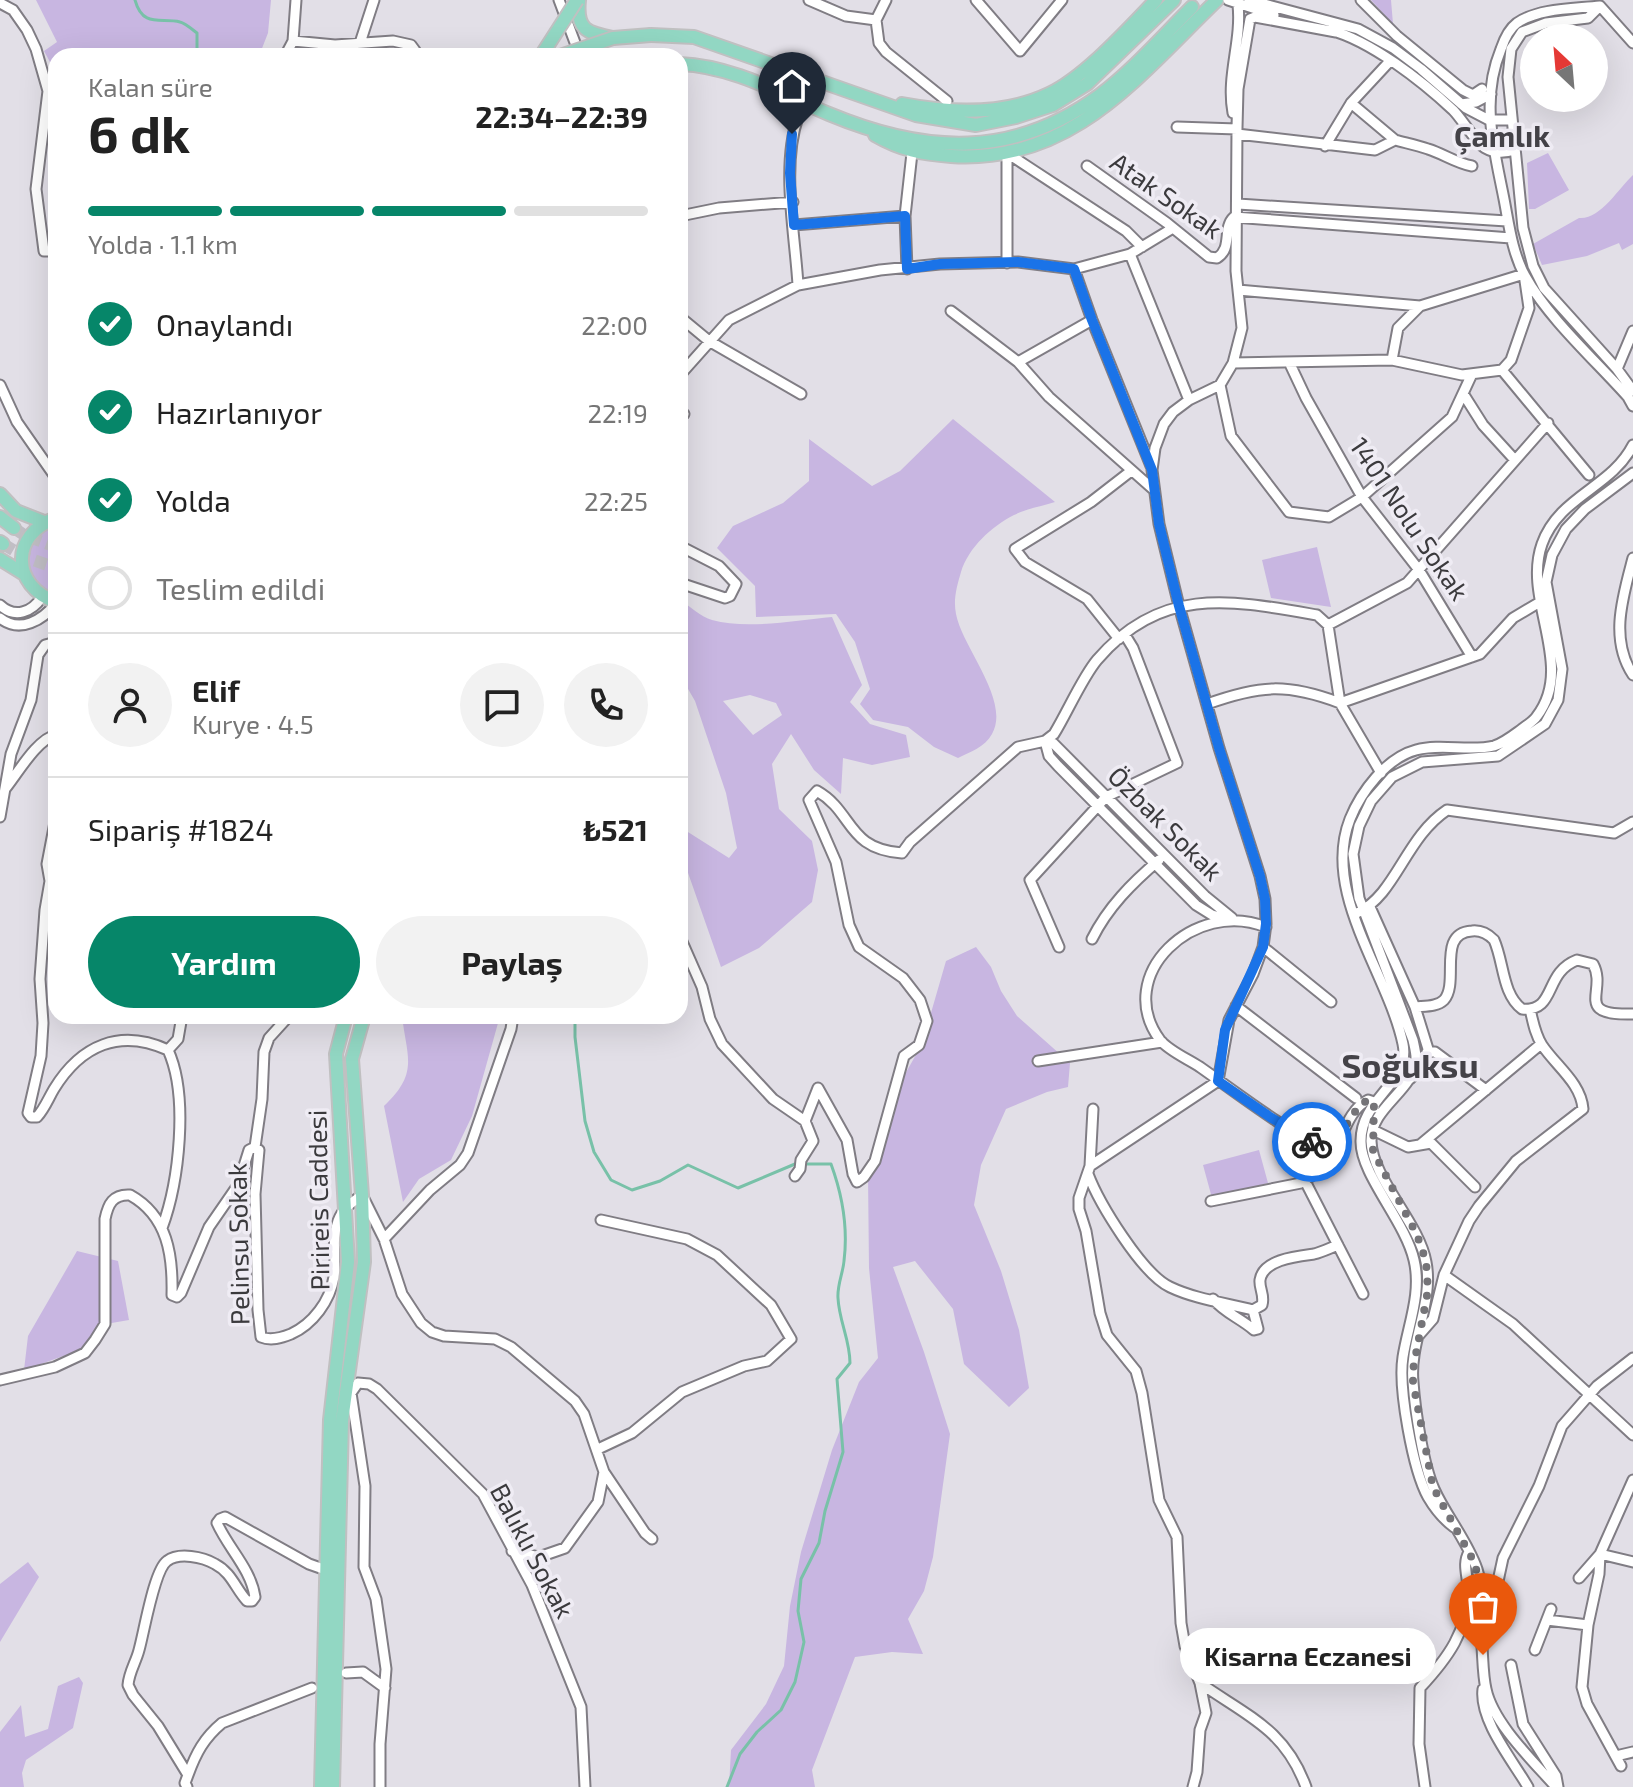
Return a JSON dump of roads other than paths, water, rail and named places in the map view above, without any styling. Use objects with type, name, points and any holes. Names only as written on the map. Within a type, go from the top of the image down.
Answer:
[{"type":"main road","points":[[578,0],[580,22],[589,34],[613,38],[651,35],[694,37],[916,115],[976,125],[1053,105],[1087,84],[1174,0]]},
{"type":"main road","points":[[546,48],[578,0]]},
{"type":"main road","points":[[869,98],[973,112],[1049,94],[1080,72],[1156,0]]},
{"type":"main road","points":[[688,64],[702,65],[754,81],[912,153],[977,157],[1029,149],[1067,132],[1111,102],[1217,0]]},
{"type":"main road","points":[[858,126],[912,140],[977,145],[1024,136],[1063,119],[1101,94],[1192,7]]},
{"type":"main road","points":[[584,48],[613,38]]},
{"type":"main road","points":[[0,494],[16,511],[48,519]]},
{"type":"main road","points":[[0,517],[14,528]]},
{"type":"main road","points":[[48,521],[32,532],[24,545],[21,559],[31,587],[48,600]]},
{"type":"main road","points":[[0,559],[24,574]]},
{"type":"main road","name":"Pirireis Caddesi","points":[[341,1374],[348,1262],[336,1054],[344,1024]]},
{"type":"main road","name":"Pirireis Caddesi","points":[[341,1374],[364,1262],[352,1059],[362,1024]]},
{"type":"main road","points":[[321,1787],[330,1420],[341,1374]]},
{"type":"main road","points":[[333,1787],[341,1374]]},
{"type":"street","points":[[289,48],[293,41],[296,0]]},
{"type":"street","points":[[360,43],[374,0]]},
{"type":"street","points":[[809,0],[846,16],[876,20]]},
{"type":"street","points":[[886,0],[876,20],[879,43],[947,101]]},
{"type":"street","points":[[976,0],[1020,51],[1062,0]]},
{"type":"street","points":[[1228,0],[1365,43],[1446,104],[1483,146],[1500,153],[1515,150]]},
{"type":"street","points":[[1249,0],[1358,29],[1421,69],[1461,104],[1489,120],[1512,120]]},
{"type":"street","points":[[1361,0],[1383,23],[1467,93],[1486,92]]},
{"type":"street","points":[[560,1],[577,48]]},
{"type":"street","points":[[0,3],[20,18],[36,49],[48,91],[36,189],[44,251],[48,251]]},
{"type":"street","points":[[1601,3],[1633,43]]},
{"type":"street","points":[[1233,363],[1392,360],[1462,375],[1502,370],[1511,360],[1529,308],[1524,274],[1507,221],[1493,150],[1486,92],[1506,36],[1515,23],[1543,13],[1601,3]]},
{"type":"street","points":[[1601,3],[1588,18],[1546,23],[1522,32],[1511,49],[1508,77],[1525,237],[1538,277],[1544,288],[1633,391]]},
{"type":"street","points":[[1237,131],[1230,93],[1239,29],[1238,5]]},
{"type":"street","points":[[1089,1170],[1218,1081],[1225,1030],[1263,947],[1266,927],[1260,876],[1179,606],[1159,524],[1152,470],[1155,448],[1164,424],[1173,412],[1189,400],[1220,385],[1233,363],[1242,328],[1236,271],[1238,89],[1250,19],[1255,17],[1336,32]]},
{"type":"street","points":[[1373,36],[1383,23]]},
{"type":"street","points":[[293,41],[335,45],[393,41],[413,48]]},
{"type":"street","points":[[1325,146],[1351,103],[1390,61]]},
{"type":"street","points":[[1461,104],[1476,102],[1486,92]]},
{"type":"street","points":[[1351,103],[1395,140],[1424,147],[1457,163],[1472,166]]},
{"type":"street","points":[[798,117],[791,143],[798,285]]},
{"type":"street","points":[[1177,127],[1237,131],[1325,146],[1375,150],[1395,140]]},
{"type":"street","points":[[907,269],[905,216],[912,153]]},
{"type":"street","points":[[1007,153],[1126,231],[1142,247]]},
{"type":"street","points":[[1007,153],[1007,263]]},
{"type":"street","name":"Atak Sokak","points":[[1087,166],[1209,257],[1222,255],[1227,246],[1230,220],[1238,217]]},
{"type":"street","points":[[688,214],[719,208],[793,202]]},
{"type":"street","points":[[1238,204],[1507,221]]},
{"type":"street","points":[[1294,221],[1296,209]]},
{"type":"street","points":[[1361,226],[1362,213]]},
{"type":"street","points":[[794,225],[905,216]]},
{"type":"street","points":[[1238,217],[1511,238]]},
{"type":"street","points":[[1434,231],[1435,217]]},
{"type":"street","points":[[688,366],[729,320],[798,285],[880,270],[940,264],[1007,263],[1074,269],[1130,254],[1173,228]]},
{"type":"street","points":[[1130,254],[1189,400]]},
{"type":"street","points":[[1074,269],[1152,470]]},
{"type":"street","points":[[1238,290],[1420,306],[1524,274]]},
{"type":"street","points":[[1524,274],[1548,308],[1633,406]]},
{"type":"street","points":[[1392,360],[1398,328],[1420,306]]},
{"type":"street","points":[[951,311],[1018,362],[1049,397],[1154,490]]},
{"type":"street","points":[[1018,362],[1092,320]]},
{"type":"street","points":[[688,324],[709,341],[801,394]]},
{"type":"street","points":[[1617,369],[1633,331]]},
{"type":"street","name":"1401 Nolu Sokak","points":[[1289,362],[1362,497],[1419,570],[1472,657]]},
{"type":"street","points":[[1502,370],[1589,475]]},
{"type":"street","points":[[1220,385],[1231,436],[1289,512],[1329,517],[1362,497],[1452,417],[1472,374]]},
{"type":"street","points":[[0,385],[17,422],[48,467]]},
{"type":"street","points":[[1464,395],[1483,425],[1514,459]]},
{"type":"street","points":[[1328,625],[1407,583],[1548,423]]},
{"type":"street","points":[[1373,1130],[1382,1111],[1419,1071],[1427,1052],[1415,1007],[1343,873],[1343,850],[1349,821],[1363,795],[1381,773],[1399,758],[1417,750],[1495,746],[1537,718],[1548,697],[1552,669],[1536,582],[1541,547],[1552,522],[1575,498],[1616,469],[1633,445]]},
{"type":"street","points":[[1059,947],[1030,880],[1106,797],[1177,763],[1133,648],[1087,599],[1025,562],[1015,549],[1091,502],[1131,471]]},
{"type":"street","points":[[1454,1527],[1427,1495],[1414,1449],[1402,1370],[1417,1290],[1415,1263],[1400,1222],[1361,1150],[1363,1126],[1374,1102],[1400,1071],[1404,1053],[1362,910],[1353,854],[1359,826],[1371,801],[1392,777],[1422,762],[1498,756],[1545,724],[1558,700],[1562,669],[1546,582],[1552,555],[1575,519],[1633,475]]},
{"type":"street","points":[[688,550],[719,566],[736,584],[730,596],[725,598],[688,586]]},
{"type":"street","points":[[1633,558],[1620,611],[1621,650],[1633,675]]},
{"type":"street","points":[[0,605],[6,610],[22,613],[35,609],[42,597]]},
{"type":"street","points":[[805,1121],[818,1088],[847,1140],[857,1182],[864,1177],[875,1161],[904,1056],[919,1045],[927,1021],[920,1000],[903,978],[859,947],[849,925],[836,862],[809,800],[817,791],[827,797],[865,842],[882,851],[902,853],[910,842],[1018,747],[1045,741],[1054,734],[1096,662],[1122,637],[1152,616],[1179,606],[1240,602],[1317,615],[1328,625],[1340,703],[1381,773]]},
{"type":"street","points":[[1207,704],[1248,690],[1285,687],[1340,703],[1480,654],[1513,618],[1540,602]]},
{"type":"street","points":[[0,618],[21,626],[39,621],[48,611]]},
{"type":"street","points":[[0,817],[11,754],[31,700],[38,655],[48,644]]},
{"type":"street","points":[[5,789],[35,749],[48,738]]},
{"type":"street","name":"Özbak Sokak","points":[[1045,741],[1053,743],[1205,896],[1235,920],[1212,915],[1196,905],[1049,756],[1045,741]]},
{"type":"street","points":[[1362,910],[1383,894],[1420,833],[1447,810],[1614,833],[1633,822]]},
{"type":"street","points":[[1092,939],[1101,919],[1116,900],[1164,855]]},
{"type":"street","points":[[48,899],[40,979],[43,1023],[41,1056],[28,1113],[31,1117],[37,1117],[68,1070],[100,1045],[130,1039],[168,1050],[178,1092],[180,1133],[170,1207],[162,1228]]},
{"type":"street","points":[[1362,910],[1413,1040],[1416,1058],[1405,1084]]},
{"type":"street","points":[[1266,927],[1251,921],[1235,920],[1202,925],[1187,932],[1174,942],[1157,964],[1148,987],[1147,1010],[1162,1042],[1270,1117],[1333,1154]]},
{"type":"street","points":[[1415,1007],[1436,1005],[1447,996],[1454,942],[1465,932],[1474,930],[1482,931],[1494,940],[1514,1001],[1522,1009],[1543,1003],[1559,970],[1577,960],[1585,960],[1596,970],[1594,997],[1597,1006],[1604,1012],[1633,1014]]},
{"type":"street","points":[[1263,947],[1331,1002]]},
{"type":"street","points":[[688,955],[722,1044],[773,1099],[805,1121],[813,1141],[799,1169]]},
{"type":"street","points":[[1236,1006],[1356,1098]]},
{"type":"street","points":[[1419,1335],[1433,1319],[1444,1275],[1469,1221],[1516,1161],[1583,1109],[1578,1089],[1541,1044],[1530,1009]]},
{"type":"street","points":[[168,1050],[178,1039],[181,1024]]},
{"type":"street","points":[[0,1380],[55,1367],[85,1353],[100,1332],[105,1324],[105,1219],[108,1205],[115,1198],[130,1195],[151,1210],[162,1228],[173,1269],[172,1295],[177,1297],[209,1227],[238,1185],[247,1166],[249,1150],[255,1147],[262,1099],[264,1052],[269,1038],[282,1024]]},
{"type":"street","points":[[384,1239],[430,1190],[460,1165],[468,1153],[512,1024]]},
{"type":"street","points":[[1038,1061],[1162,1042]]},
{"type":"street","points":[[1421,1144],[1541,1044]]},
{"type":"street","points":[[1427,1052],[1435,1052],[1486,1090]]},
{"type":"street","points":[[1211,1201],[1305,1181],[1333,1154],[1360,1105],[1368,1100],[1374,1102]]},
{"type":"street","points":[[1374,1102],[1371,1140],[1377,1162],[1417,1235],[1426,1261],[1428,1290],[1413,1382],[1433,1487],[1469,1552],[1481,1585],[1486,1691],[1500,1721],[1557,1787]]},
{"type":"street","points":[[1093,1109],[1089,1170],[1079,1198],[1079,1209],[1086,1231],[1100,1313],[1107,1335],[1136,1371],[1159,1500],[1177,1537],[1181,1623],[1206,1713],[1200,1730],[1193,1787]]},
{"type":"street","points":[[1373,1130],[1408,1147],[1431,1143],[1475,1187]]},
{"type":"street","name":"Pelinsu Sokak","points":[[255,1147],[259,1150],[255,1194],[261,1337],[274,1339],[294,1332],[313,1319],[321,1308],[334,1277],[336,1225],[344,1207]]},
{"type":"street","points":[[1089,1170],[1097,1198],[1152,1275],[1169,1287],[1253,1310],[1262,1305],[1264,1298],[1260,1281],[1263,1274],[1279,1261],[1299,1254],[1315,1254],[1338,1245]]},
{"type":"street","points":[[1305,1181],[1363,1294]]},
{"type":"street","points":[[344,1207],[362,1195],[384,1239],[402,1294],[421,1323],[432,1332],[444,1336],[495,1339],[511,1347],[575,1401],[584,1414],[604,1472],[652,1539]]},
{"type":"street","points":[[598,1449],[632,1433],[682,1392],[744,1366],[767,1361],[791,1339],[771,1305],[717,1255],[687,1239],[601,1220]]},
{"type":"street","points":[[1444,1275],[1513,1324],[1633,1435]]},
{"type":"street","points":[[1213,1299],[1223,1311],[1241,1319],[1254,1330],[1258,1329],[1253,1310]]},
{"type":"street","points":[[1482,1626],[1490,1618],[1503,1558],[1539,1486],[1553,1444],[1570,1414],[1587,1395],[1633,1358]]},
{"type":"street","points":[[341,1374],[358,1383],[351,1393],[365,1486],[364,1567],[376,1599],[386,1669],[380,1787]]},
{"type":"street","name":"Balıklı Sokak","points":[[358,1383],[369,1384],[397,1407],[483,1494],[532,1585],[581,1707],[585,1787]]},
{"type":"street","points":[[512,1551],[539,1557],[565,1548],[598,1502],[604,1472]]},
{"type":"street","points":[[1579,1578],[1600,1554],[1633,1480]]},
{"type":"street","points":[[188,1775],[128,1685],[162,1567],[168,1560],[180,1557],[200,1558],[216,1564],[229,1574],[242,1597],[252,1601],[254,1589],[217,1523],[225,1517],[309,1564],[326,1570]]},
{"type":"street","points":[[1425,1787],[1419,1744],[1420,1688],[1449,1654],[1462,1630],[1467,1612],[1465,1559],[1469,1552]]},
{"type":"street","points":[[1600,1554],[1633,1562]]},
{"type":"street","points":[[1600,1554],[1588,1625],[1583,1695],[1621,1766]]},
{"type":"street","points":[[1535,1650],[1551,1609]]},
{"type":"street","points":[[1547,1620],[1588,1625]]},
{"type":"street","points":[[1511,1665],[1523,1724],[1556,1776],[1557,1787]]},
{"type":"street","points":[[346,1673],[363,1672],[385,1688]]},
{"type":"street","points":[[1485,1678],[1482,1698],[1490,1722],[1528,1787]]},
{"type":"street","points":[[1200,1683],[1263,1725],[1295,1759],[1306,1787]]},
{"type":"street","points":[[187,1787],[185,1783],[196,1752],[222,1723],[312,1688]]},
{"type":"street","points":[[1616,1756],[1633,1752]]},
{"type":"waterway","points":[[135,0],[138,9],[148,18],[187,25],[197,33],[197,48]]},
{"type":"waterway","points":[[575,1024],[585,1121],[594,1152],[611,1180],[632,1190],[660,1181],[688,1165],[738,1188],[795,1164],[831,1164],[841,1199],[845,1249],[838,1298],[850,1363],[837,1379],[843,1452],[819,1543],[801,1579],[798,1611],[804,1642],[795,1682],[781,1710],[757,1732],[740,1754],[727,1787]]},
{"type":"tunnel","points":[[14,528],[48,544]]},
{"type":"tunnel","points":[[3,544],[25,557],[48,565]]},
{"type":"place","name":"Kisarna Eczanesi","points":[[1483,1655]]},
{"type":"district","name":"Çamlık","points":[[1502,137]]},
{"type":"district","name":"Soğuksu","points":[[1410,1066]]}]
